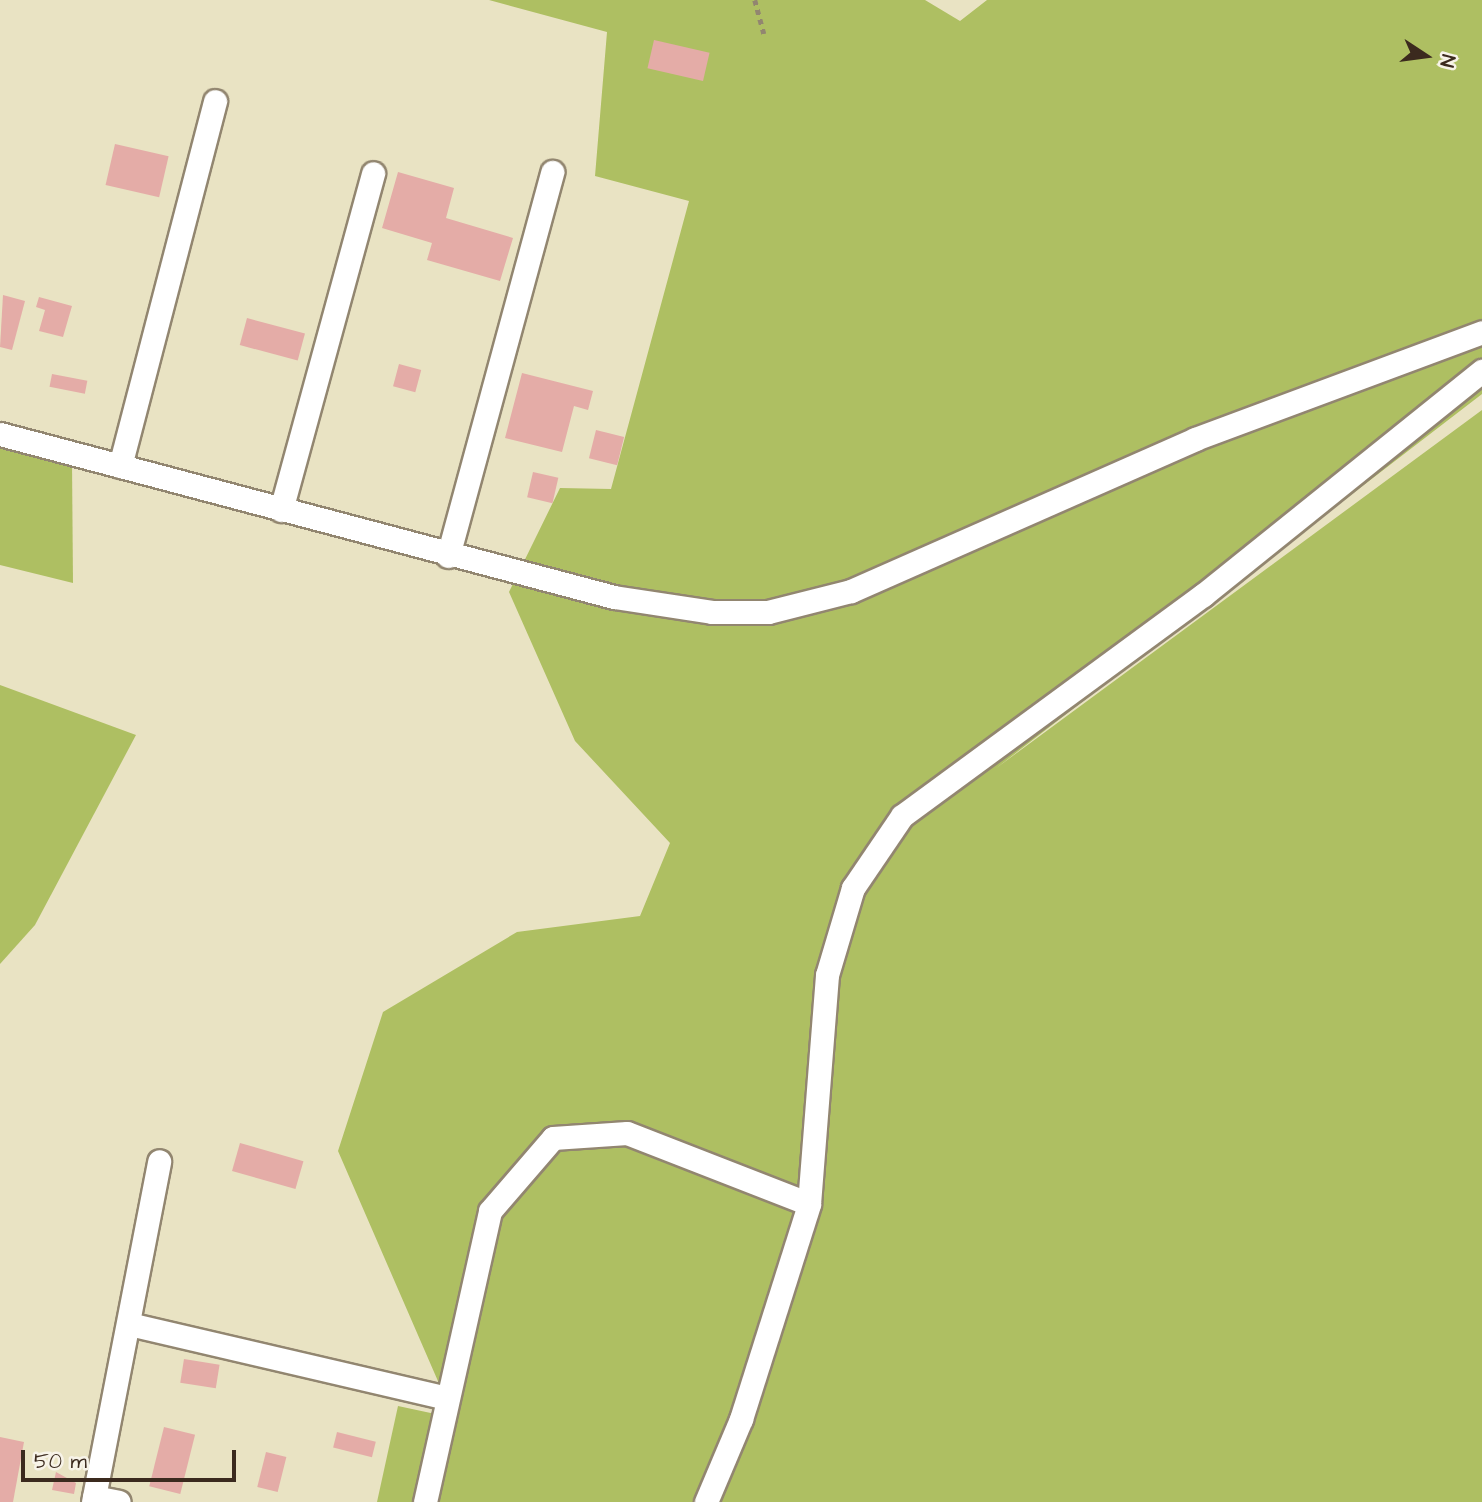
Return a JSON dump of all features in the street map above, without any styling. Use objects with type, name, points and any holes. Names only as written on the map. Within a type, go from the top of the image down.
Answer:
[{"type":"street","points":[[120,466],[215,101]]},
{"type":"street","points":[[448,556],[552,172]]},
{"type":"street","points":[[281,510],[373,173]]},
{"type":"street","points":[[0,434],[448,556],[671,607],[757,612],[804,605],[988,533],[1195,439],[1482,332]]},
{"type":"street","points":[[706,1502],[741,1419],[808,1204],[827,975],[853,888],[902,816],[1203,594],[1482,372]]},
{"type":"street","points":[[425,1502],[490,1211],[553,1138],[627,1133],[808,1204]]},
{"type":"street","points":[[119,1502],[94,1499],[159,1161]]},
{"type":"street","points":[[129,1324],[448,1398]]},
{"type":"path","points":[[755,0],[764,34]]},
{"type":"green space","points":[[489,0],[925,0],[960,21],[987,0],[1482,0],[1482,394],[995,769],[1482,410],[1482,1502],[377,1502],[398,1406],[454,1418],[338,1151],[383,1012],[517,932],[640,916],[670,843],[575,741],[509,592],[560,488],[611,489],[689,201],[595,176],[607,32]]},
{"type":"green space","points":[[0,429],[72,462],[73,583],[0,565]]},
{"type":"green space","points":[[0,685],[136,735],[35,925],[0,964]]},
{"type":"building","points":[[654,40],[710,53],[703,81],[647,68]]},
{"type":"building","points":[[115,144],[169,156],[159,197],[106,185]]},
{"type":"building","points":[[398,172],[454,188],[446,218],[513,238],[500,281],[427,260],[432,243],[382,228]]},
{"type":"building","points":[[3,295],[25,301],[12,350],[0,347]]},
{"type":"building","points":[[39,297],[72,306],[63,337],[39,331],[45,310],[36,307]]},
{"type":"building","points":[[247,318],[305,334],[298,361],[240,345]]},
{"type":"building","points":[[399,364],[421,370],[415,392],[393,386]]},
{"type":"building","points":[[522,373],[593,391],[588,410],[574,406],[562,452],[505,438]]},
{"type":"building","points":[[52,374],[87,381],[85,394],[50,387]]},
{"type":"building","points":[[596,430],[624,437],[617,465],[589,458]]},
{"type":"building","points":[[533,472],[558,478],[552,503],[527,497]]},
{"type":"building","points":[[240,1143],[303,1161],[295,1189],[232,1171]]},
{"type":"building","points":[[184,1359],[220,1365],[216,1388],[180,1383]]},
{"type":"building","points":[[164,1427],[195,1435],[180,1494],[149,1486]]},
{"type":"building","points":[[337,1432],[376,1442],[372,1457],[333,1448]]},
{"type":"building","points":[[0,1437],[24,1442],[13,1502],[0,1502]]},
{"type":"building","points":[[266,1452],[286,1457],[278,1492],[257,1487]]},
{"type":"building","points":[[56,1472],[76,1483],[74,1494],[52,1490]]}]
